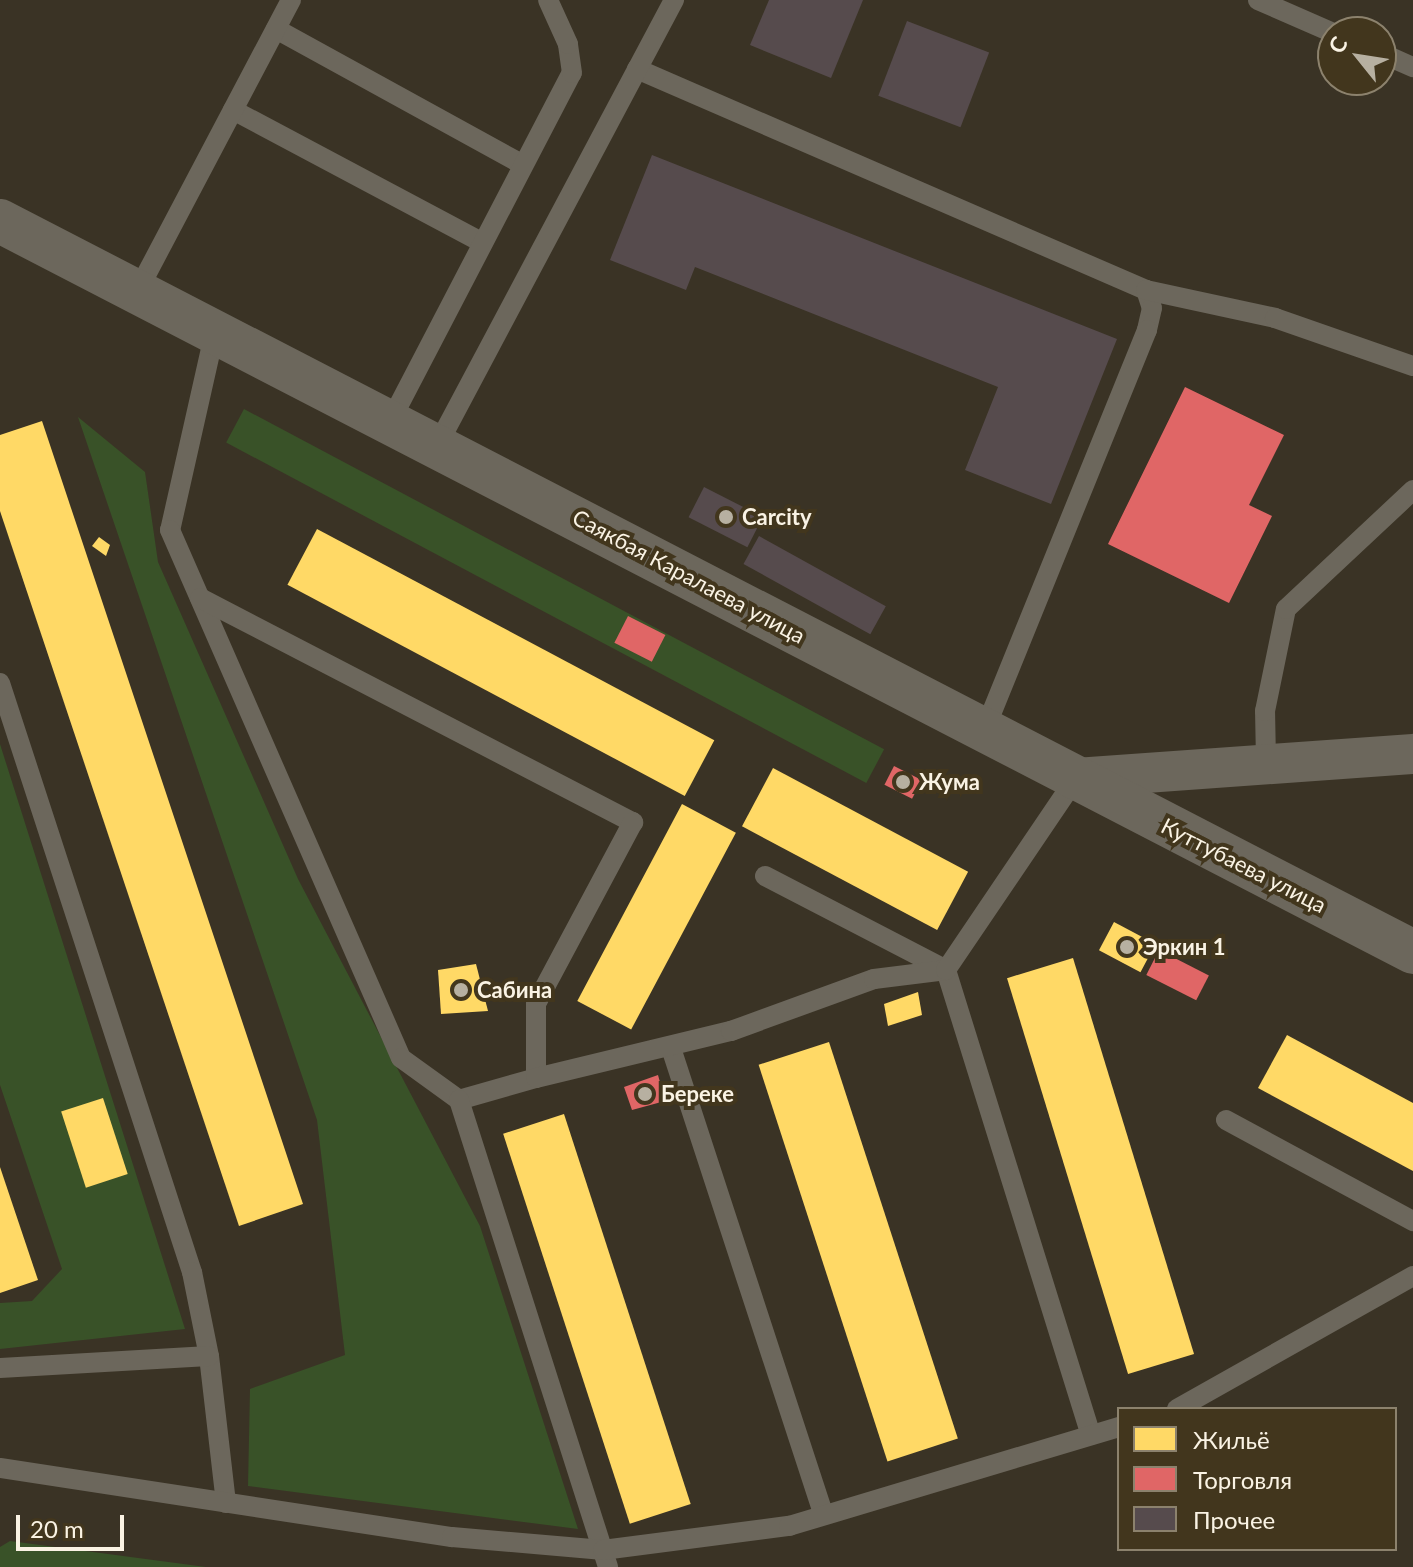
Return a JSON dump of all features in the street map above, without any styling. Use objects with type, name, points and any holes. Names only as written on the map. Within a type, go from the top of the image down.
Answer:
[{"type":"main road","name":"Саякбая Каралаева улица","points":[[0,221],[438,444],[1076,778]]},
{"type":"main road","name":"Куттубаева улица","points":[[1076,778],[1413,952]]},
{"type":"street","points":[[1076,778],[1266,761],[1413,754]]},
{"type":"lane","points":[[137,292],[291,0]]},
{"type":"lane","points":[[391,420],[572,73],[568,44],[548,0]]},
{"type":"lane","points":[[438,444],[674,0]]},
{"type":"lane","points":[[1258,0],[1317,26]]},
{"type":"lane","points":[[276,29],[523,165]]},
{"type":"lane","points":[[637,69],[1146,290],[1275,318],[1413,366]]},
{"type":"lane","points":[[233,110],[483,243]]},
{"type":"lane","points":[[984,731],[1147,330],[1152,308],[1146,290]]},
{"type":"lane","points":[[215,331],[170,530],[401,1058],[459,1100],[606,1559]]},
{"type":"lane","points":[[1266,761],[1265,711],[1286,609],[1413,490]]},
{"type":"lane","points":[[200,598],[633,822],[536,1004],[536,1078]]},
{"type":"lane","points":[[0,683],[192,1272],[209,1356],[226,1503]]},
{"type":"lane","points":[[459,1100],[536,1078],[671,1048],[874,979],[946,970],[1076,778]]},
{"type":"lane","points":[[765,876],[946,970],[1091,1435]]},
{"type":"lane","points":[[671,1048],[824,1515]]},
{"type":"lane","points":[[1226,1120],[1413,1221]]},
{"type":"lane","points":[[1181,1407],[1413,1276]]},
{"type":"lane","points":[[0,1368],[209,1356]]},
{"type":"lane","points":[[0,1468],[606,1559],[789,1526],[1117,1428]]},
{"type":"green space","points":[[244,409],[884,749],[866,783],[226,443]]},
{"type":"green space","points":[[78,417],[145,472],[158,562],[298,879],[480,1226],[578,1529],[248,1486],[250,1389],[345,1355],[317,1120]]},
{"type":"green space","points":[[0,744],[185,1329],[0,1349],[0,1303],[32,1301],[62,1269],[0,1085]]},
{"type":"green space","points":[[10,1541],[206,1567],[0,1567],[0,1547]]},
{"type":"building: Жильё","points":[[42,421],[303,1204],[239,1226],[0,511],[0,435]]},
{"type":"building: Жильё","points":[[317,529],[714,740],[685,796],[287,585]]},
{"type":"building: Жильё","points":[[99,537],[110,545],[106,556],[92,546]]},
{"type":"building: Жильё","points":[[773,768],[968,872],[937,930],[742,826]]},
{"type":"building: Жильё","points":[[682,804],[736,833],[631,1030],[577,1001]]},
{"type":"building: Жильё","name":"Эркин 1","points":[[1114,922],[1155,944],[1140,972],[1099,950]]},
{"type":"building: Жильё","points":[[1073,958],[1194,1354],[1128,1374],[1007,978]]},
{"type":"building: Жильё","name":"Сабина","points":[[476,964],[488,1011],[441,1014],[438,970]]},
{"type":"building: Жильё","points":[[918,992],[922,1015],[888,1026],[884,1004]]},
{"type":"building: Жильё","points":[[1287,1035],[1413,1103],[1413,1171],[1258,1088]]},
{"type":"building: Жильё","points":[[829,1042],[958,1439],[887,1461],[759,1065]]},
{"type":"building: Жильё","points":[[103,1098],[128,1174],[86,1188],[61,1112]]},
{"type":"building: Жильё","points":[[564,1114],[691,1504],[630,1524],[503,1134]]},
{"type":"building: Жильё","points":[[0,1167],[38,1280],[0,1293]]},
{"type":"building: Торговля","points":[[1185,387],[1284,435],[1249,505],[1272,516],[1229,603],[1108,544]]},
{"type":"building: Торговля","points":[[628,616],[665,635],[652,662],[614,643]]},
{"type":"building: Торговля","name":"Жума","points":[[894,766],[922,780],[912,799],[884,785]]},
{"type":"building: Торговля","points":[[1159,950],[1209,975],[1196,1000],[1146,975]]},
{"type":"building: Торговля","name":"Береке","points":[[658,1075],[665,1101],[632,1110],[624,1087]]},
{"type":"building: Прочее","points":[[769,0],[863,0],[831,78],[750,45]]},
{"type":"building: Прочее","points":[[907,21],[989,53],[960,127],[878,96]]},
{"type":"building: Прочее","points":[[652,155],[1117,339],[1051,504],[965,470],[998,387],[695,267],[686,290],[610,260]]},
{"type":"building: Прочее","name":"Carcity","points":[[704,487],[763,517],[747,547],[689,517]]},
{"type":"building: Прочее","points":[[759,536],[886,606],[870,634],[743,564]]},
{"type":"place","name":"Carcity","points":[[726,517]]},
{"type":"place","name":"Жума","points":[[903,782]]},
{"type":"place","name":"Эркин 1","points":[[1127,947]]},
{"type":"place","name":"Сабина","points":[[461,990]]},
{"type":"place","name":"Береке","points":[[645,1094]]}]
